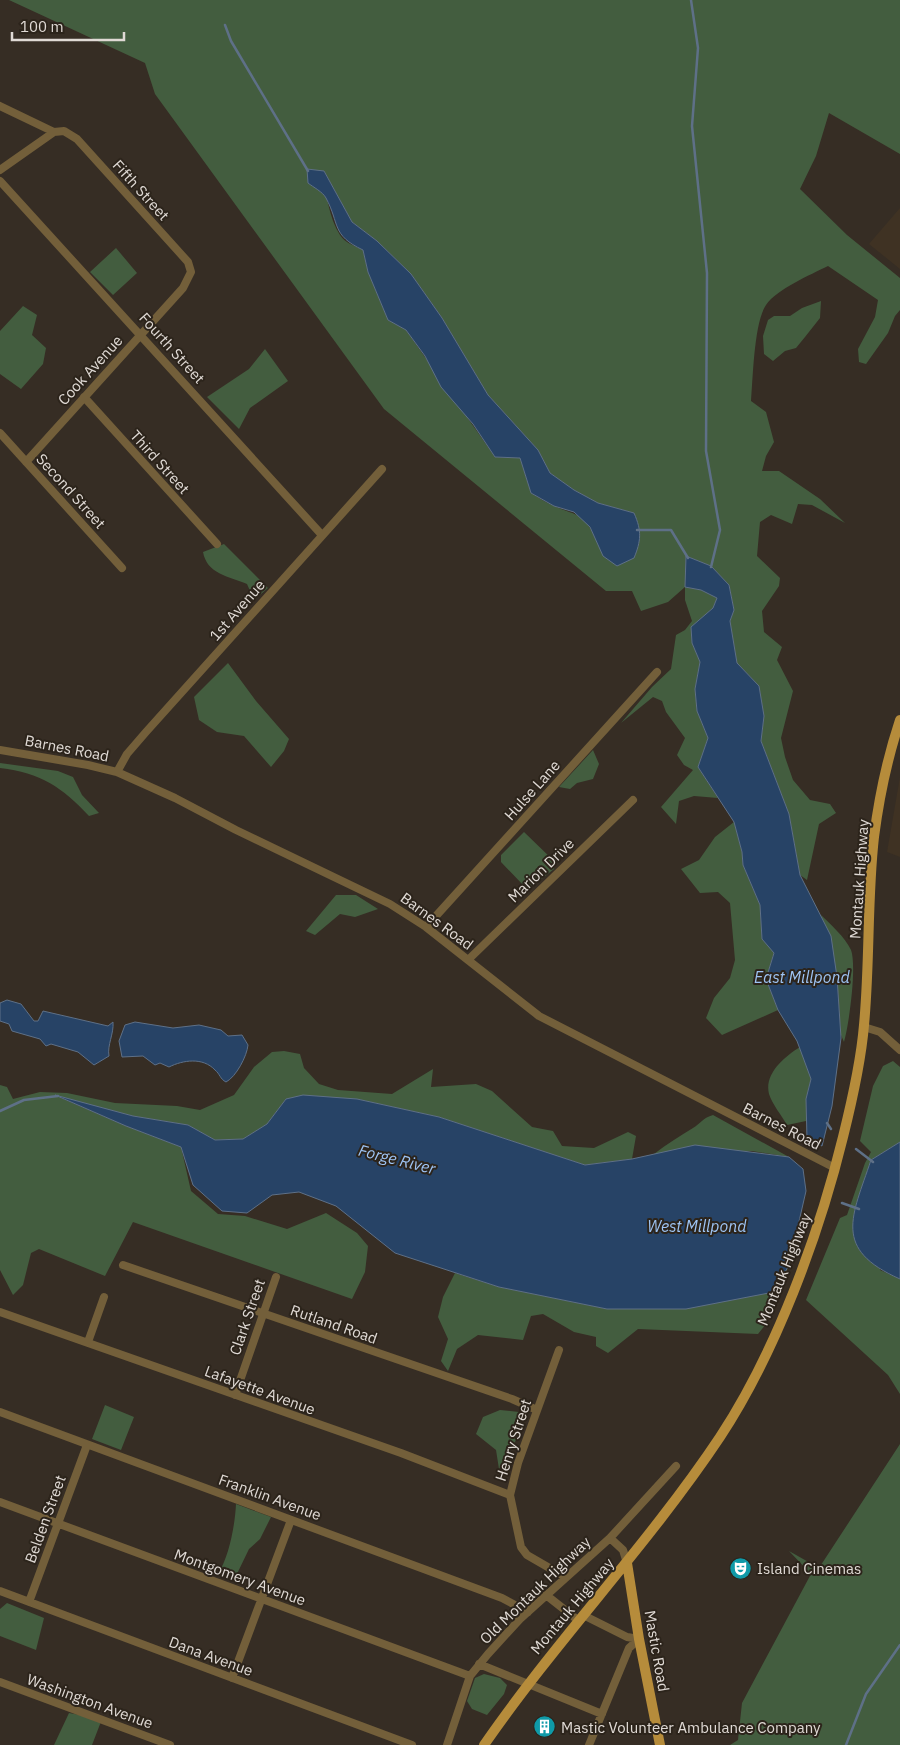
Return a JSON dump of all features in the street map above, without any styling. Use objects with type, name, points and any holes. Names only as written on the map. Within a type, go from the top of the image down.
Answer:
[{"type":"main road","name":"Montauk Highway","points":[[484,1745],[526,1685],[613,1577],[627,1563],[720,1436],[754,1377],[802,1268],[825,1206],[850,1106],[864,1027],[874,838],[899,725]]},
{"type":"main road","name":"Mastic Road","points":[[627,1563],[639,1639],[660,1745]]},
{"type":"street","points":[[0,106],[54,132],[0,170]]},
{"type":"street","name":"Fifth Street","points":[[54,132],[64,131],[77,139],[188,262],[191,272]]},
{"type":"street","name":"Fourth Street","points":[[0,182],[141,334],[321,534]]},
{"type":"street","name":"Cook Avenue","points":[[26,462],[183,288],[191,272]]},
{"type":"street","name":"Third Street","points":[[84,398],[217,544]]},
{"type":"street","name":"Second Street","points":[[0,433],[122,568]]},
{"type":"street","name":"1st Avenue","points":[[116,772],[127,754],[146,732],[321,534],[382,469]]},
{"type":"street","name":"Hulse Lane","points":[[426,927],[657,672]]},
{"type":"street","name":"Barnes Road","points":[[0,750],[88,765],[116,772],[175,798],[236,830],[365,892],[426,927],[539,1016],[835,1168]]},
{"type":"street","name":"Marion Drive","points":[[468,960],[633,800]]},
{"type":"street","points":[[864,1027],[880,1032],[900,1050]]},
{"type":"street","name":"Rutland Road","points":[[122,1265],[537,1410]]},
{"type":"street","name":"Clark Street","points":[[235,1395],[276,1277]]},
{"type":"street","points":[[88,1342],[104,1298]]},
{"type":"street","name":"Lafayette Avenue","points":[[0,1312],[510,1495]]},
{"type":"street","name":"Henry Street","points":[[559,1350],[511,1484],[510,1495],[521,1547],[527,1555],[565,1577]]},
{"type":"street","name":"Franklin Avenue","points":[[0,1412],[502,1598],[528,1612]]},
{"type":"street","name":"Belden Street","points":[[29,1602],[87,1445]]},
{"type":"street","name":"Old Montauk Highway","points":[[447,1745],[470,1676],[479,1664],[502,1637],[565,1577],[610,1538],[676,1466]]},
{"type":"street","name":"Montgomery Avenue","points":[[0,1502],[470,1676]]},
{"type":"street","points":[[232,1678],[291,1520]]},
{"type":"street","name":"Old Montauk Highway","points":[[610,1538],[623,1550],[627,1563]]},
{"type":"street","name":"Dana Avenue","points":[[0,1591],[412,1745]]},
{"type":"street","points":[[546,1595],[581,1618],[627,1637],[639,1639]]},
{"type":"street","points":[[590,1745],[629,1648],[639,1639]]},
{"type":"street","points":[[479,1664],[526,1685],[602,1714]]},
{"type":"street","name":"Washington Avenue","points":[[0,1682],[170,1745]]},
{"type":"shaded area","points":[[900,208],[900,269],[869,244]]},
{"type":"shaded area","points":[[900,777],[900,857],[887,852]]},
{"type":"green space","points":[[9,0],[900,0],[900,154],[829,113],[816,156],[800,189],[847,235],[900,278],[900,310],[895,316],[888,333],[866,364],[859,362],[858,349],[875,317],[878,300],[828,266],[803,278],[771,299],[762,313],[755,351],[751,401],[766,412],[774,442],[766,456],[762,471],[779,471],[820,499],[845,523],[812,505],[798,504],[792,524],[771,515],[760,522],[757,556],[780,578],[779,586],[762,611],[764,632],[782,647],[777,660],[793,691],[781,738],[785,757],[793,780],[810,800],[830,804],[836,813],[819,824],[807,880],[800,875],[789,814],[761,741],[764,716],[759,686],[737,663],[730,621],[734,610],[729,585],[711,566],[686,556],[685,587],[668,602],[641,611],[632,591],[606,591],[384,409],[155,94],[145,63]],"holes":[[[324,171],[352,222],[377,241],[411,274],[442,318],[488,395],[538,450],[550,473],[574,490],[598,503],[634,513],[595,537],[586,522],[577,515],[549,504],[531,493],[520,458],[495,457],[406,330],[388,320],[368,272],[363,250],[345,240],[336,228],[328,204]]]},
{"type":"green space","points":[[116,248],[137,273],[113,295],[90,272]]},
{"type":"green space","points":[[821,301],[820,318],[796,348],[785,351],[773,361],[764,354],[763,336],[768,320],[774,316],[790,316],[802,308]]},
{"type":"green space","points":[[23,306],[37,315],[32,335],[46,348],[43,364],[21,389],[0,374],[0,331]]},
{"type":"green space","points":[[265,349],[288,381],[250,408],[239,429],[207,397],[249,369]]},
{"type":"green space","points":[[224,544],[268,588],[254,600],[247,584],[219,573],[205,559],[203,552]]},
{"type":"green space","points":[[685,587],[701,590],[717,598],[713,608],[691,628],[692,643],[700,662],[695,689],[697,711],[708,738],[698,767],[718,798],[694,796],[679,801],[676,824],[661,807],[693,770],[684,765],[677,755],[685,738],[666,712],[662,701],[653,697],[621,723],[652,687],[671,669],[676,635],[685,630],[692,621],[685,600]]},
{"type":"green space","points":[[228,663],[256,701],[289,739],[284,751],[271,767],[244,736],[217,732],[199,720],[194,697]]},
{"type":"green space","points":[[593,750],[599,764],[593,779],[577,783],[570,789],[559,787]]},
{"type":"green space","points":[[0,763],[58,771],[73,777],[82,795],[99,813],[89,816],[60,789],[50,783],[14,770],[0,768]]},
{"type":"green space","points":[[734,822],[742,852],[743,865],[760,905],[762,939],[774,952],[766,979],[778,1010],[722,1035],[706,1018],[714,998],[730,978],[735,960],[730,903],[718,892],[700,893],[681,869],[699,860],[715,837]]},
{"type":"green space","points":[[524,832],[555,862],[554,869],[534,885],[525,887],[501,862],[501,855]]},
{"type":"green space","points":[[336,895],[356,895],[378,909],[355,917],[340,914],[315,935],[306,931]]},
{"type":"green space","points":[[821,915],[845,940],[853,958],[852,996],[844,1042],[841,1035],[837,977]]},
{"type":"green space","points":[[800,1047],[811,1079],[806,1099],[806,1121],[787,1125],[770,1098],[769,1080],[782,1061]]},
{"type":"green space","points":[[284,1051],[300,1054],[304,1068],[319,1084],[338,1090],[392,1094],[433,1069],[431,1087],[476,1084],[492,1091],[532,1127],[553,1131],[562,1146],[594,1148],[628,1132],[636,1136],[632,1159],[585,1165],[439,1117],[357,1099],[286,1099],[267,1124],[243,1139],[215,1140],[188,1125],[133,1116],[59,1097],[181,1147],[191,1191],[218,1214],[245,1216],[287,1229],[326,1213],[357,1233],[368,1246],[365,1272],[352,1299],[133,1222],[105,1276],[39,1249],[31,1253],[23,1285],[13,1295],[0,1270],[0,1085],[7,1087],[13,1099],[40,1092],[67,1093],[115,1103],[177,1106],[200,1110],[234,1095],[254,1067],[272,1052]]},
{"type":"green space","points":[[893,1061],[900,1067],[900,1142],[871,1160],[880,1270],[900,1279],[900,1394],[888,1375],[806,1300],[840,1218],[847,1215],[865,1163],[871,1152],[860,1141],[873,1086],[883,1066]]},
{"type":"green space","points":[[713,1115],[789,1157],[752,1151],[654,1154],[704,1119]]},
{"type":"green space","points":[[789,1265],[766,1324],[758,1334],[638,1329],[608,1353],[596,1346],[596,1337],[574,1332],[543,1314],[531,1316],[523,1340],[478,1335],[457,1349],[448,1371],[441,1361],[448,1339],[438,1317],[443,1297],[455,1273],[499,1287],[607,1309],[774,1292]]},
{"type":"green space","points":[[105,1405],[134,1417],[121,1450],[92,1439]]},
{"type":"green space","points":[[500,1410],[519,1412],[521,1419],[512,1449],[499,1469],[496,1450],[476,1434],[483,1417]]},
{"type":"green space","points":[[900,1444],[900,1745],[730,1745],[738,1740],[742,1703],[811,1574],[789,1551],[819,1568]]},
{"type":"green space","points":[[236,1504],[271,1517],[260,1539],[249,1549],[235,1578],[218,1574],[231,1540]]},
{"type":"green space","points":[[7,1603],[44,1618],[36,1650],[0,1636],[0,1609]]},
{"type":"green space","points":[[484,1674],[500,1678],[507,1685],[504,1694],[487,1715],[472,1709],[467,1701],[475,1678]]},
{"type":"green space","points":[[69,1713],[102,1719],[92,1745],[54,1745]]},
{"type":"water","points":[[307,169],[324,171],[352,222],[377,241],[411,274],[442,318],[488,395],[538,450],[550,473],[574,490],[598,503],[634,513],[640,536],[634,558],[617,566],[603,556],[590,527],[574,512],[554,506],[531,493],[520,458],[495,457],[473,424],[441,387],[425,356],[406,330],[388,320],[368,272],[363,250],[353,245],[341,234],[325,196],[308,183]]},
{"type":"water","name":"East Millpond","points":[[686,556],[711,566],[729,585],[734,610],[730,621],[737,663],[759,686],[764,716],[761,741],[789,814],[800,875],[831,936],[837,977],[841,1038],[832,1106],[822,1146],[807,1139],[806,1099],[811,1079],[797,1041],[778,1010],[766,979],[774,953],[762,939],[760,905],[743,865],[742,852],[734,822],[698,767],[708,738],[697,711],[695,689],[700,662],[692,643],[691,627],[713,608],[717,598],[701,590],[685,587]]},
{"type":"water","points":[[7,1000],[21,1004],[34,1021],[38,1021],[43,1011],[108,1026],[113,1022],[109,1056],[94,1065],[78,1052],[51,1044],[46,1046],[40,1039],[12,1031],[9,1024],[0,1021],[0,1003]]},
{"type":"water","points":[[135,1022],[173,1028],[199,1025],[221,1030],[228,1036],[242,1035],[248,1045],[247,1050],[237,1071],[226,1082],[210,1066],[199,1061],[187,1061],[169,1067],[160,1063],[155,1065],[143,1056],[122,1057],[119,1041],[125,1025]]},
{"type":"water","name":"West Millpond","points":[[55,1095],[133,1116],[188,1125],[215,1140],[243,1139],[267,1124],[286,1099],[303,1095],[357,1099],[439,1117],[585,1165],[632,1159],[695,1145],[789,1157],[803,1169],[806,1191],[789,1265],[774,1292],[686,1309],[607,1309],[499,1287],[395,1253],[336,1206],[299,1192],[272,1195],[247,1213],[222,1211],[193,1185],[181,1147],[126,1126]]},
{"type":"water","points":[[900,1142],[900,1279],[878,1268],[864,1256],[856,1243],[853,1230],[858,1198],[871,1160]]},
{"type":"waterway","points":[[691,0],[698,48],[692,126],[707,273],[706,451],[720,530],[711,567]]},
{"type":"waterway","points":[[225,25],[231,41],[308,171]]},
{"type":"waterway","points":[[637,530],[671,530],[688,558]]},
{"type":"waterway","name":"Forge River","points":[[0,1111],[24,1100],[58,1096]]},
{"type":"waterway","points":[[827,1123],[831,1129]]},
{"type":"waterway","points":[[856,1149],[873,1162]]},
{"type":"waterway","name":"Forge River","points":[[842,1203],[859,1209]]},
{"type":"waterway","points":[[846,1745],[866,1694],[900,1645]]},
{"type":"place","name":"Island Cinemas","points":[[741,1568]]},
{"type":"place","name":"Mastic Volunteer Ambulance Company","points":[[545,1727]]}]
